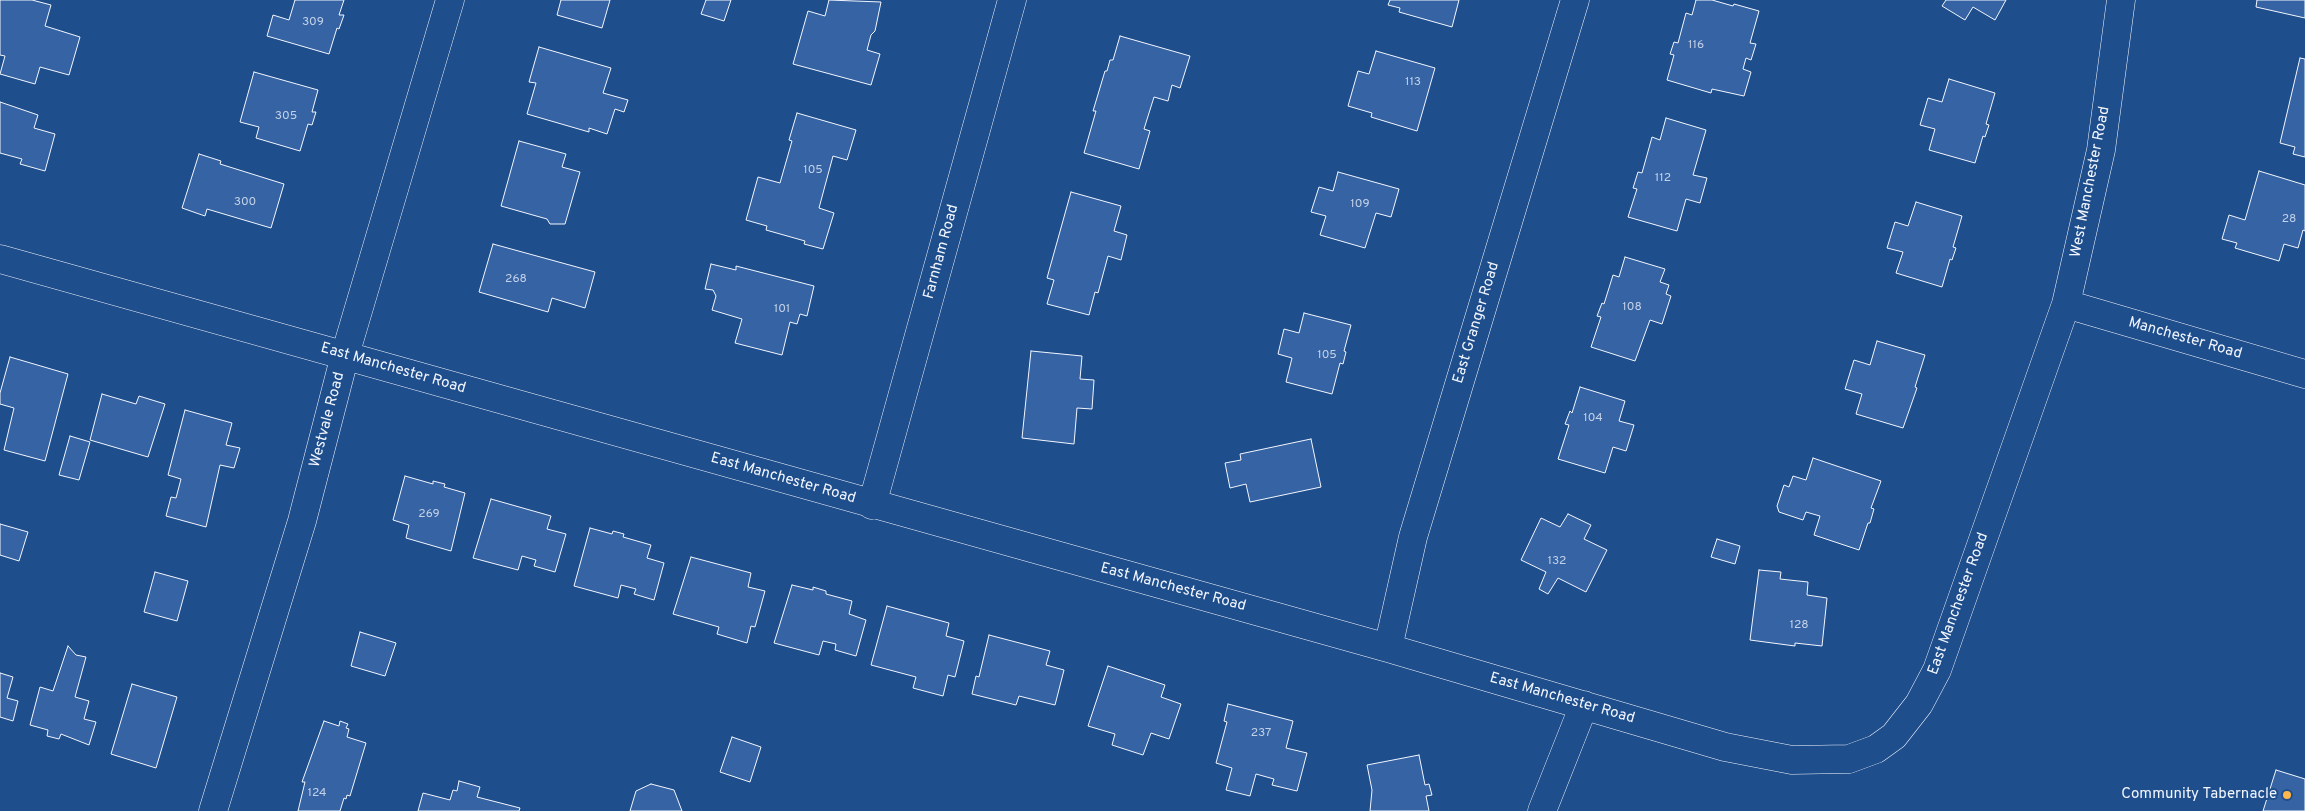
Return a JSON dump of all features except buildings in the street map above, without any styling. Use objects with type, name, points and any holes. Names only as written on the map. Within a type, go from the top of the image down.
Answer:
[{"type":"street","name":"Westvale Road","points":[[213,811],[302,521],[345,355],[450,0]]},
{"type":"street","name":"Farnham Road","points":[[872,504],[1012,0]]},
{"type":"street","name":"East Granger Road","points":[[1388,648],[1413,537],[1574,0]]},
{"type":"street","name":"West Manchester Road","points":[[2066,304],[2101,150],[2121,0]]},
{"type":"street","name":"East Manchester Road","points":[[0,259],[1388,648],[1725,747],[1792,760],[1849,759],[1876,749],[1894,736],[1919,704],[1937,670],[2066,304]]},
{"type":"street","name":"Manchester Road","points":[[2066,304],[2305,374]]},
{"type":"street","points":[[1542,811],[1584,705]]},
{"type":"place","name":"Community Tabernacle","points":[[2287,795]]}]
